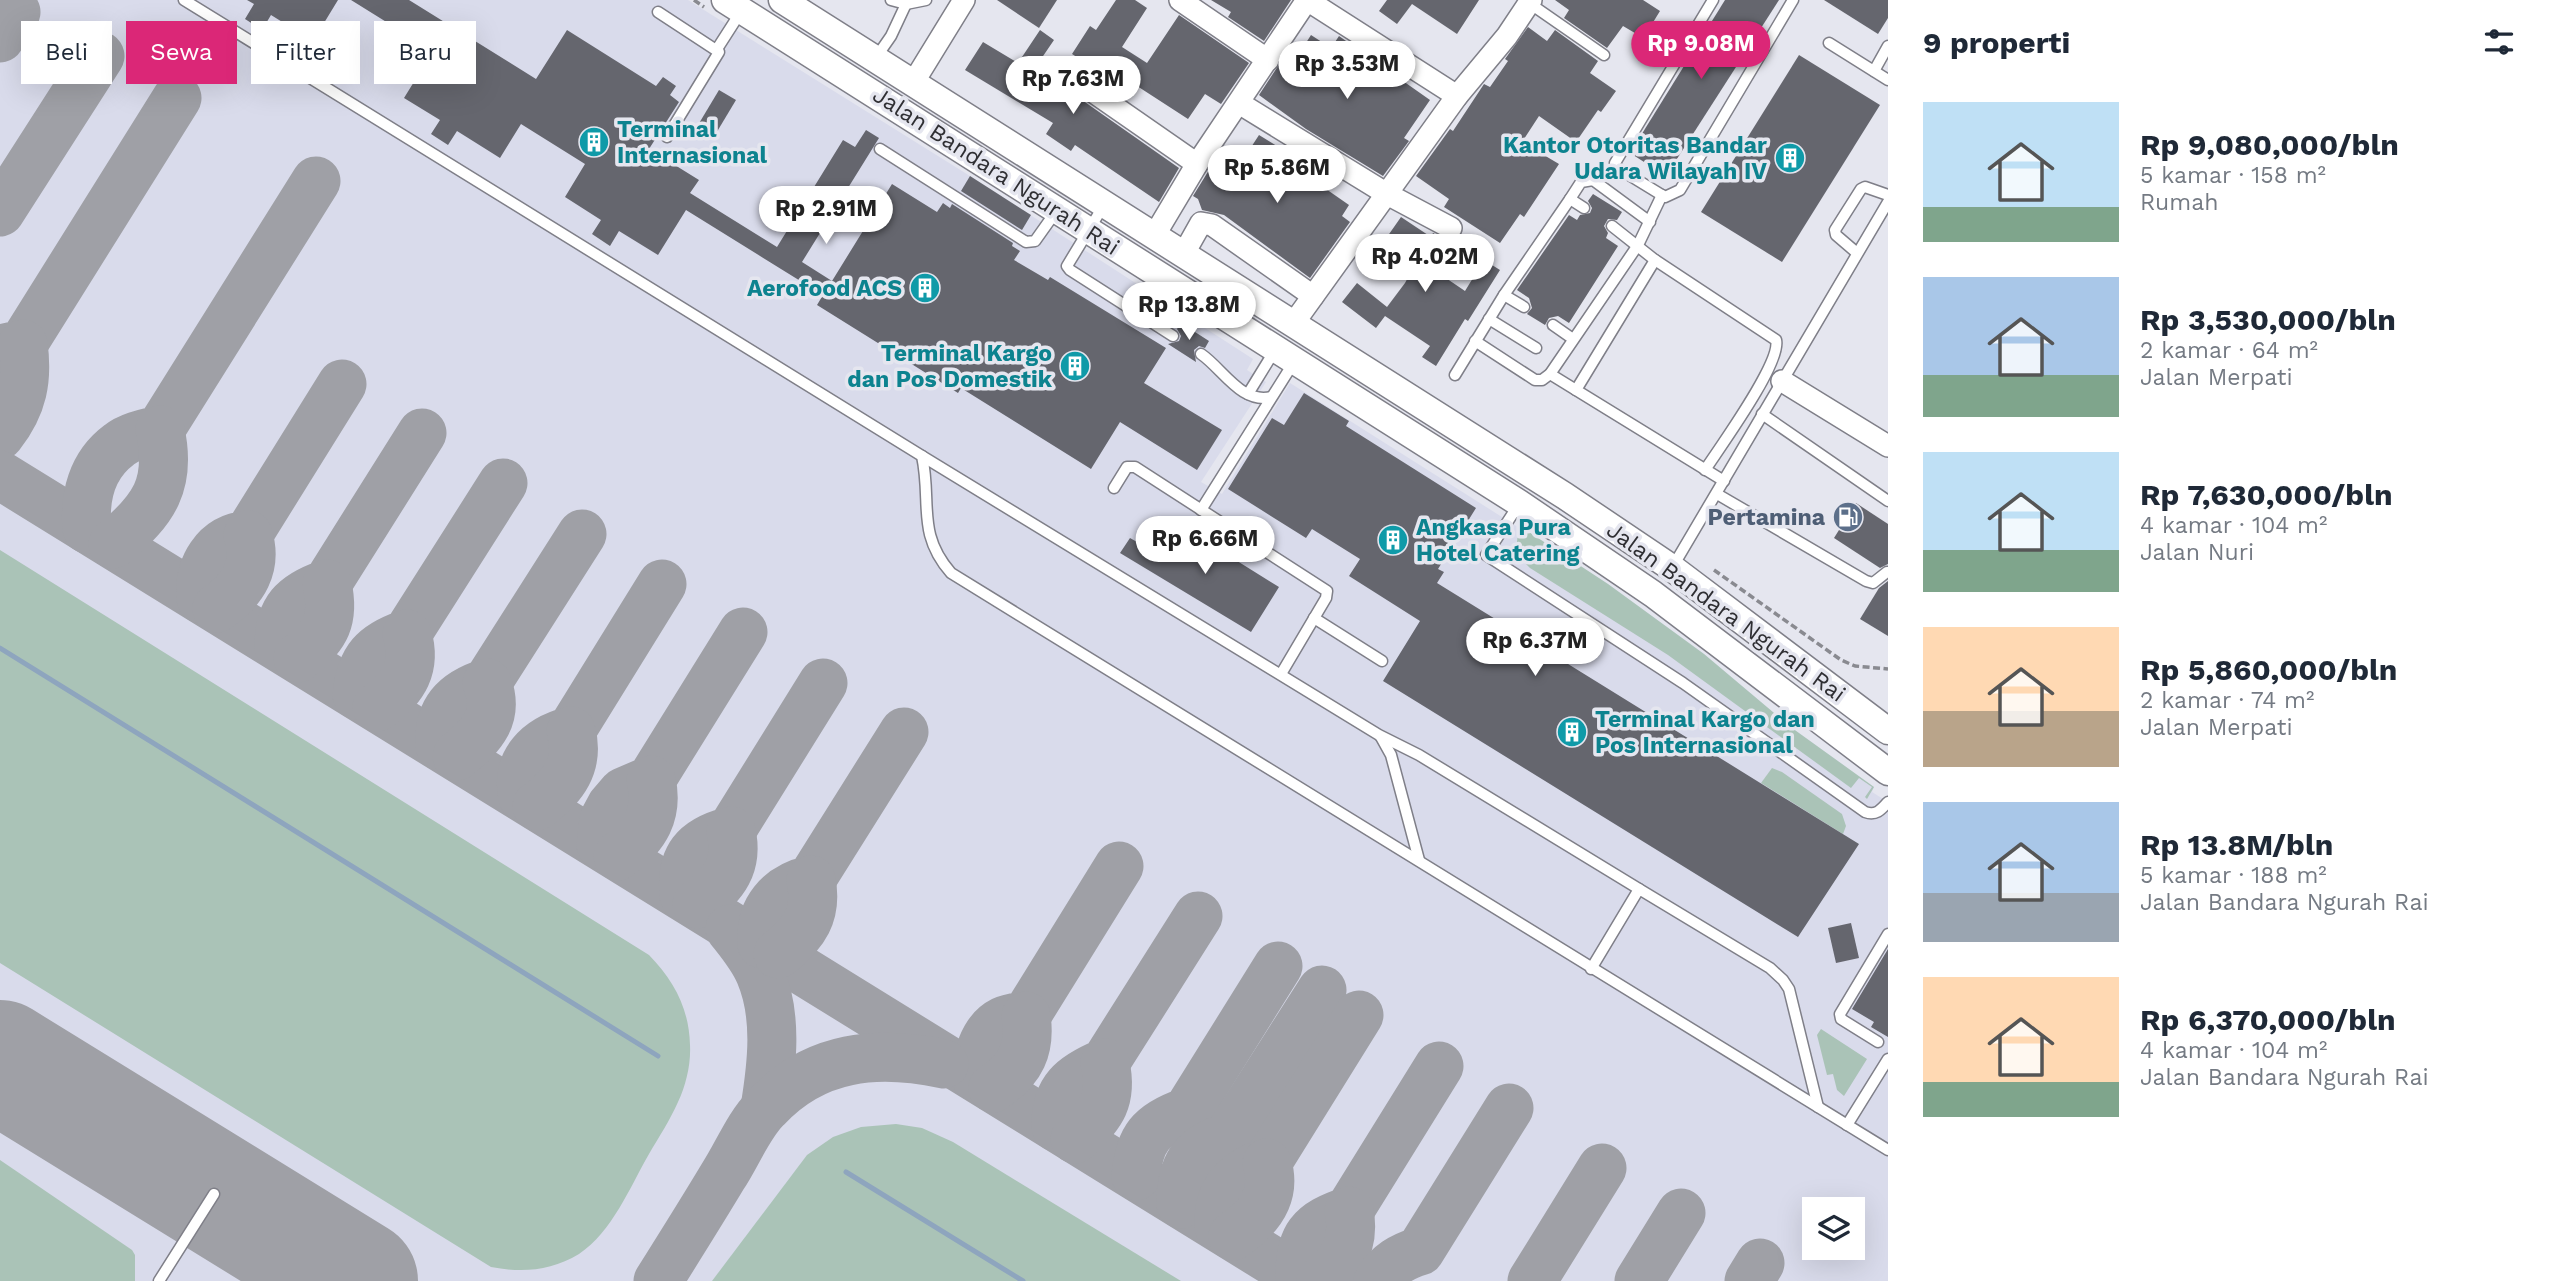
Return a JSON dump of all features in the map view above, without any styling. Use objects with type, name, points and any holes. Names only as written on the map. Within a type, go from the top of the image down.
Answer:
[{"type":"street","name":"Jalan Bandara Ngurah Rai","points":[[782,0],[1104,205],[1159,229],[1183,255],[1565,496],[1672,568],[1888,731]]},
{"type":"street","points":[[913,83],[964,0]]},
{"type":"street","points":[[1180,0],[1268,60]]},
{"type":"street","points":[[1159,229],[1197,164],[1307,0],[1457,96]]},
{"type":"street","points":[[1293,324],[1457,96],[1507,36],[1530,1]]},
{"type":"street","name":"Jalan Bandara Ngurah Rai","points":[[733,5],[1519,503],[1653,594],[1888,772]]},
{"type":"street","points":[[1089,89],[1197,164]]},
{"type":"street","points":[[1239,103],[1387,194],[1451,228]]},
{"type":"street","points":[[1159,229],[1201,223],[1219,228],[1313,296]]},
{"type":"street","points":[[1183,255],[1201,223]]},
{"type":"street","points":[[1782,381],[1888,446]]},
{"type":"street","points":[[1812,715],[1831,689]]},
{"type":"lane","points":[[184,0],[1379,735],[1419,755],[1770,968],[1789,989],[1818,1107]]},
{"type":"lane","points":[[891,0],[906,4],[926,0]]},
{"type":"lane","points":[[1713,0],[1615,163],[1616,167],[1662,195],[1673,195],[1680,190],[1793,0]]},
{"type":"lane","points":[[1530,1],[1604,55]]},
{"type":"lane","points":[[875,60],[891,36],[906,4]]},
{"type":"lane","points":[[667,136],[717,58],[717,49],[733,5]]},
{"type":"lane","points":[[658,12],[717,49]]},
{"type":"lane","points":[[1829,43],[1888,80]]},
{"type":"lane","points":[[1874,71],[1888,46]]},
{"type":"lane","points":[[880,149],[1026,242],[1040,237],[1057,209]]},
{"type":"lane","points":[[1455,375],[1504,295],[1581,182],[1593,180],[1650,222]]},
{"type":"lane","points":[[1857,254],[1836,235],[1835,230],[1861,189],[1865,187],[1888,195]]},
{"type":"lane","points":[[1475,341],[1535,380],[1542,380],[1550,374],[1638,245],[1662,195]]},
{"type":"lane","points":[[1570,199],[1584,208]]},
{"type":"lane","points":[[1672,568],[1888,202]]},
{"type":"lane","points":[[1104,205],[1069,261],[1070,270],[1173,336]]},
{"type":"lane","points":[[1612,226],[1655,260],[1772,334],[1778,345],[1777,354],[1760,385],[1705,470]]},
{"type":"lane","points":[[1576,390],[1655,260]]},
{"type":"lane","points":[[1504,295],[1524,307]]},
{"type":"lane","points":[[1489,318],[1536,348]]},
{"type":"lane","points":[[1553,325],[1573,339]]},
{"type":"lane","points":[[1201,354],[1255,399],[1271,397]]},
{"type":"lane","points":[[1248,394],[1285,356]]},
{"type":"lane","points":[[1201,510],[1271,397],[1285,356]]},
{"type":"lane","points":[[1550,374],[1724,481]]},
{"type":"lane","points":[[1762,414],[1888,501]]},
{"type":"lane","points":[[922,456],[926,474],[926,523],[931,545],[951,573],[1888,1150]]},
{"type":"lane","points":[[1114,488],[1127,467],[1131,466],[1327,591],[1326,598],[1280,674]]},
{"type":"lane","points":[[1717,494],[1866,580],[1873,583],[1887,572]]},
{"type":"lane","points":[[1519,503],[1486,555],[1683,683],[1865,813],[1879,812],[1888,802]]},
{"type":"lane","points":[[1314,618],[1382,661]]},
{"type":"lane","points":[[1379,735],[1391,755],[1419,860]]},
{"type":"lane","points":[[1591,969],[1639,889]]},
{"type":"lane","points":[[1878,1042],[1841,1019],[1840,1014],[1888,934]]},
{"type":"lane","points":[[1847,1125],[1888,1059]]},
{"type":"lane","points":[[159,1281],[214,1194]]},
{"type":"shaded area","points":[[0,0],[688,0],[970,176],[1253,359],[1247,370],[1266,382],[1201,482],[1222,494],[1290,383],[1608,584],[1704,654],[1792,728],[1874,787],[1872,792],[1888,802],[1888,1281],[0,1281]]},
{"type":"green space","points":[[1520,526],[1608,584],[1704,654],[1792,728],[1874,787],[1867,799],[1865,797],[1872,787],[1859,778],[1851,788],[1668,655],[1530,568],[1517,549]]},
{"type":"green space","points":[[0,550],[649,955],[658,965],[673,985],[687,1019],[690,1052],[687,1074],[675,1109],[611,1221],[591,1245],[568,1260],[547,1267],[514,1270],[491,1267],[0,963]]},
{"type":"green space","points":[[1772,768],[1782,772],[1842,814],[1846,826],[1843,834],[1761,783]]},
{"type":"green space","points":[[1821,1029],[1867,1059],[1844,1096],[1837,1090],[1833,1074],[1827,1075],[1817,1035]]},
{"type":"green space","points":[[896,1124],[922,1128],[953,1142],[1181,1281],[712,1281],[807,1155],[833,1137],[861,1127]]},
{"type":"green space","points":[[0,1160],[132,1250],[135,1255],[135,1281],[0,1281]]},
{"type":"building","points":[[247,0],[338,0],[325,21],[281,21],[271,15],[267,21],[251,23],[245,19],[254,4]]},
{"type":"building","points":[[351,0],[409,0],[443,21],[385,21]]},
{"type":"building","points":[[997,0],[1057,0],[1039,28]]},
{"type":"building","points":[[1116,0],[1135,0],[1147,8],[1122,47],[1147,63],[1179,15],[1249,63],[1221,104],[1205,94],[1188,119],[1134,84],[1130,91],[1072,54],[1090,26],[1096,30]]},
{"type":"building","points":[[1211,0],[1291,0],[1264,41],[1228,17],[1231,12]]},
{"type":"building","points":[[1387,0],[1479,0],[1457,34],[1412,4],[1397,24],[1379,11]]},
{"type":"building","points":[[1555,0],[1643,0],[1660,11],[1640,36],[1623,26],[1607,48],[1564,18],[1569,10]]},
{"type":"building","points":[[1725,0],[1779,0],[1666,176],[1630,153]]},
{"type":"building","points":[[1824,0],[1888,0],[1888,18],[1878,34]]},
{"type":"building","points":[[1528,27],[1547,41],[1555,30],[1598,61],[1590,73],[1616,91],[1601,112],[1598,110],[1576,142],[1539,116],[1522,142],[1559,164],[1524,217],[1520,214],[1500,243],[1444,207],[1449,199],[1416,176],[1450,129],[1453,131],[1484,84],[1490,87],[1508,61],[1505,59]]},
{"type":"building","points":[[567,30],[656,86],[663,77],[676,86],[670,95],[679,102],[649,149],[699,180],[690,193],[777,247],[843,140],[855,147],[866,130],[879,138],[802,262],[832,281],[892,184],[937,212],[943,203],[950,208],[952,204],[1013,243],[1012,246],[1020,251],[1014,260],[1048,280],[1050,277],[1166,348],[1144,383],[1222,430],[1197,470],[1120,422],[1091,469],[961,388],[958,393],[817,305],[823,295],[686,210],[658,255],[619,231],[610,246],[592,234],[601,220],[565,197],[585,164],[521,124],[500,158],[457,131],[448,145],[431,134],[440,120],[404,98],[413,84],[476,84],[476,42],[536,79]]},
{"type":"building","points":[[1040,30],[1054,40],[1039,62],[1076,87],[1082,100],[1179,168],[1159,202],[1075,145],[1071,151],[1046,134],[1053,123],[965,70],[983,42],[1018,63]]},
{"type":"building","points":[[1311,35],[1331,48],[1339,36],[1430,100],[1404,138],[1409,141],[1383,176],[1306,129],[1259,95],[1286,54],[1295,60]]},
{"type":"building","name":"Kantor Otoritas Bandar Udara Wilayah IV","points":[[1799,55],[1880,105],[1782,262],[1701,212]]},
{"type":"building","points":[[719,90],[736,100],[715,135],[698,125]]},
{"type":"building","points":[[1259,135],[1311,163],[1303,173],[1349,205],[1342,216],[1350,222],[1310,278],[1224,215],[1202,210],[1198,199],[1193,196],[1214,162],[1233,175]]},
{"type":"building","points":[[970,176],[1031,215],[1022,230],[961,191]]},
{"type":"building","points":[[1593,194],[1622,212],[1617,220],[1608,219],[1604,226],[1608,233],[1606,238],[1618,246],[1569,323],[1558,316],[1549,318],[1545,325],[1527,314],[1532,308],[1529,298],[1517,290],[1569,215],[1577,220],[1580,215],[1590,213],[1592,208],[1588,201]]},
{"type":"building","points":[[1401,217],[1431,237],[1433,233],[1450,242],[1434,270],[1465,291],[1484,260],[1500,270],[1436,366],[1422,357],[1430,346],[1385,316],[1376,328],[1342,302],[1357,283],[1387,307],[1405,283],[1419,257],[1387,237]]},
{"type":"building","points":[[1181,323],[1209,341],[1205,348],[1199,346],[1194,350],[1196,362],[1168,344],[1179,341],[1181,336],[1177,329]]},
{"type":"building","name":"Terminal Kargo dan Pos Internasional","points":[[1304,393],[1349,421],[1346,426],[1476,508],[1438,569],[1444,572],[1437,583],[1859,844],[1798,937],[1383,681],[1420,621],[1349,576],[1360,559],[1312,529],[1306,538],[1228,489],[1272,418],[1284,425]]},
{"type":"building","points":[[1856,503],[1888,524],[1888,564],[1880,568],[1834,538]]},
{"type":"building","points":[[1146,527],[1193,553],[1202,539],[1279,587],[1251,632],[1120,553],[1130,538],[1137,542]]},
{"type":"building","points":[[1888,581],[1888,636],[1860,619],[1879,588]]},
{"type":"building","points":[[1851,923],[1859,958],[1836,963],[1828,928]]},
{"type":"building","points":[[1888,949],[1888,1037],[1871,1027],[1874,1022],[1852,1009]]},
{"type":"waterway","points":[[0,648],[658,1056]]},
{"type":"waterway","points":[[846,1172],[1023,1281]]},
{"type":"taxiway","points":[[0,38],[16,12]]},
{"type":"taxiway","points":[[0,212],[82,84]]},
{"type":"taxiway","points":[[0,349],[23,344],[177,98]]},
{"type":"taxiway","points":[[87,529],[89,494],[102,462],[123,442],[160,430],[316,181]]},
{"type":"taxiway","points":[[0,435],[14,413],[22,392],[25,369],[23,344]]},
{"type":"taxiway","points":[[201,599],[202,576],[211,556],[226,542],[248,535],[342,384]]},
{"type":"taxiway","points":[[113,544],[139,519],[156,494],[163,466],[160,430]]},
{"type":"taxiway","points":[[279,646],[285,613],[297,599],[327,584],[422,433]]},
{"type":"taxiway","points":[[0,475],[1305,1281]]},
{"type":"taxiway","points":[[357,695],[362,672],[371,655],[386,643],[407,634],[503,483]]},
{"type":"taxiway","points":[[440,746],[442,723],[451,705],[466,692],[487,683],[582,534]]},
{"type":"taxiway","points":[[217,608],[234,594],[246,577],[251,557],[248,535]]},
{"type":"taxiway","points":[[298,658],[315,642],[326,626],[330,607],[327,584]]},
{"type":"taxiway","points":[[523,797],[521,784],[526,762],[540,746],[571,731],[662,584]]},
{"type":"taxiway","points":[[601,845],[604,819],[611,806],[623,792],[651,780],[743,632]]},
{"type":"taxiway","points":[[377,707],[394,692],[406,676],[410,657],[407,634]]},
{"type":"taxiway","points":[[457,756],[481,733],[490,716],[487,683]]},
{"type":"taxiway","points":[[684,896],[683,882],[692,852],[708,839],[731,831],[823,683]]},
{"type":"taxiway","points":[[537,806],[555,791],[567,774],[573,754],[571,731]]},
{"type":"taxiway","points":[[762,944],[764,921],[773,902],[789,888],[811,880],[904,732]]},
{"type":"taxiway","points":[[618,856],[636,840],[648,823],[653,803],[651,780]]},
{"type":"taxiway","points":[[697,904],[722,882],[727,873],[733,854],[731,831]]},
{"type":"taxiway","points":[[976,1077],[980,1053],[990,1031],[1003,1021],[1026,1016],[1119,866]]},
{"type":"taxiway","points":[[778,954],[795,939],[807,922],[812,903],[811,880]]},
{"type":"taxiway","points":[[1056,1127],[1059,1103],[1068,1086],[1084,1073],[1105,1063],[1198,916]]},
{"type":"taxiway","points":[[730,929],[757,968],[766,990],[772,1041],[765,1108]]},
{"type":"taxiway","points":[[1136,1176],[1140,1152],[1149,1135],[1164,1122],[1187,1112],[1278,966]]},
{"type":"taxiway","points":[[1181,1204],[1183,1179],[1191,1161],[1205,1147],[1228,1137],[1322,990]]},
{"type":"taxiway","points":[[1219,1227],[1221,1204],[1230,1186],[1246,1172],[1267,1163],[1359,1015]]},
{"type":"taxiway","points":[[993,1088],[1011,1073],[1022,1057],[1027,1038],[1026,1016]]},
{"type":"taxiway","points":[[658,1281],[754,1123],[785,1090],[826,1067],[848,1061],[895,1058],[944,1064]]},
{"type":"taxiway","points":[[1075,1139],[1103,1106],[1107,1087],[1105,1063]]},
{"type":"taxiway","points":[[1300,1278],[1302,1252],[1310,1234],[1325,1221],[1349,1211],[1439,1066]]},
{"type":"taxiway","points":[[1378,1281],[1396,1262],[1420,1251],[1509,1108]]},
{"type":"taxiway","points":[[1233,1236],[1251,1222],[1264,1205],[1270,1186],[1267,1163]]},
{"type":"taxiway","points":[[1532,1281],[1602,1168]]},
{"type":"taxiway","points":[[1321,1281],[1336,1266],[1346,1250],[1351,1232],[1349,1211]]},
{"type":"taxiway","points":[[1639,1281],[1681,1213]]},
{"type":"taxiway","points":[[263,1223],[302,1265],[309,1281]]},
{"type":"taxiway","points":[[1749,1281],[1760,1263]]},
{"type":"runway","points":[[0,1061],[357,1281]]},
{"type":"place","name":"Terminal Internasional","points":[[594,142]]},
{"type":"place","name":"Kantor Otoritas Bandar Udara Wilayah IV","points":[[1790,158]]},
{"type":"place","name":"Aerofood ACS","points":[[925,288]]},
{"type":"place","name":"Terminal Kargo dan Pos Domestik","points":[[1075,366]]},
{"type":"place","name":"Pertamina","points":[[1848,517]]},
{"type":"place","name":"Angkasa Pura Hotel Catering","points":[[1393,540]]},
{"type":"place","name":"Terminal Kargo dan Pos Internasional","points":[[1572,732]]}]
